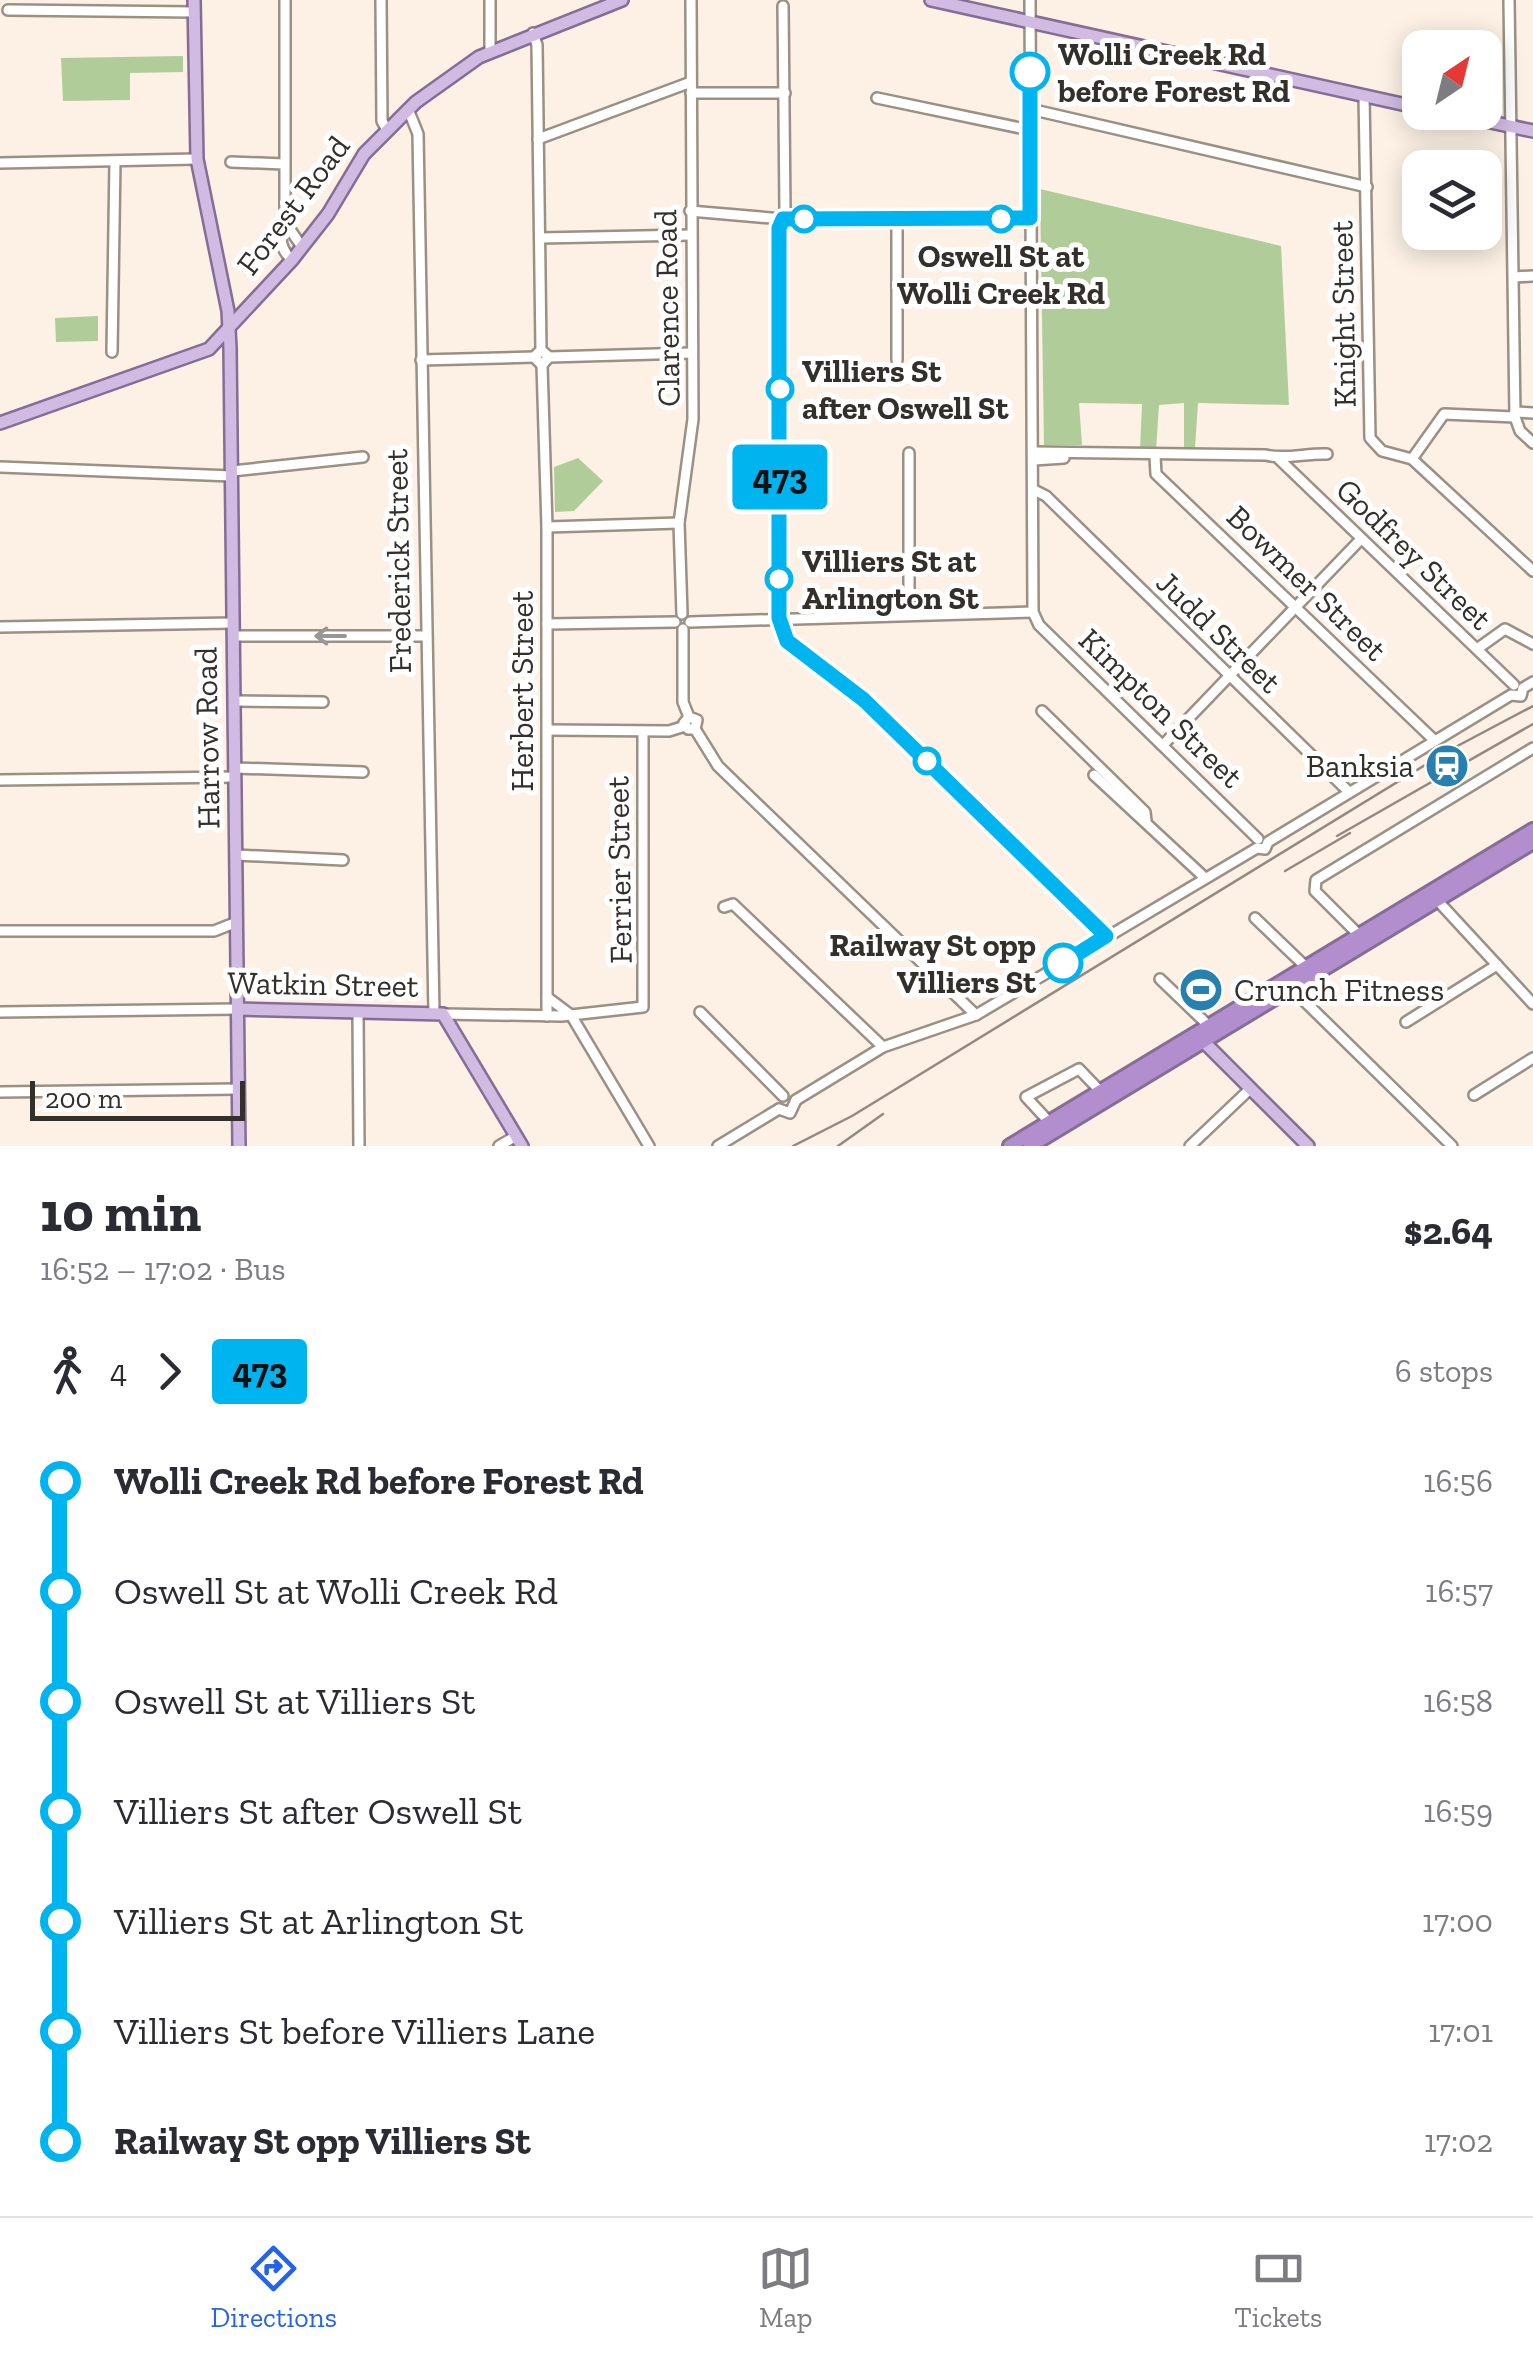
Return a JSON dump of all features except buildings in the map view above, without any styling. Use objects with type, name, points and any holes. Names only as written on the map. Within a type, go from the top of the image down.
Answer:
[{"type":"highway","points":[[1010,1146],[1053,1126],[1364,939],[1533,830]]},
{"type":"highway","points":[[1364,939],[1533,842]]},
{"type":"highway","points":[[1030,1146],[1053,1126]]},
{"type":"main road","points":[[931,0],[1402,104]]},
{"type":"main road","name":"Forest Road","points":[[0,423],[195,356],[229,330],[292,260],[364,154],[408,109],[464,65],[615,1]]},
{"type":"main road","name":"Harrow Road","points":[[194,6],[197,159],[229,330],[239,1146]]},
{"type":"main road","points":[[1502,124],[1533,131]]},
{"type":"main road","name":"Watkin Street","points":[[238,1009],[439,1014]]},
{"type":"main road","name":"Frederick Street","points":[[439,1014],[519,1141]]},
{"type":"main road","points":[[1203,1034],[1250,1089],[1308,1146]]},
{"type":"street","points":[[285,0],[282,246],[292,260]]},
{"type":"street","points":[[381,0],[382,121],[387,130]]},
{"type":"street","points":[[490,0],[490,52]]},
{"type":"street","name":"Clarence Road","points":[[690,724],[683,702],[680,522],[693,419],[691,0]]},
{"type":"street","points":[[547,624],[1032,612],[1030,0]]},
{"type":"street","points":[[1509,0],[1515,414],[1520,430],[1533,444]]},
{"type":"street","points":[[8,10],[194,6]]},
{"type":"street","points":[[784,6],[783,219],[779,228],[779,618],[787,641],[875,710],[1106,936]]},
{"type":"street","name":"Herbert Street","points":[[533,33],[538,46],[547,527],[547,1016]]},
{"type":"street","points":[[538,140],[691,88],[785,93]]},
{"type":"street","name":"Knight Street","points":[[1364,96],[1370,434],[1382,451],[1412,459],[1533,571]]},
{"type":"street","points":[[877,98],[1030,130]]},
{"type":"street","name":"Frederick Street","points":[[408,109],[418,134],[426,636],[439,1014]]},
{"type":"street","points":[[1030,109],[1367,186]]},
{"type":"street","points":[[0,163],[197,159]]},
{"type":"street","points":[[112,352],[115,161]]},
{"type":"street","points":[[231,162],[284,164]]},
{"type":"street","points":[[690,210],[783,219],[1030,218]]},
{"type":"street","points":[[897,219],[898,360]]},
{"type":"street","points":[[285,222],[302,247]]},
{"type":"street","points":[[540,238],[690,234]]},
{"type":"street","points":[[1514,276],[1533,276]]},
{"type":"street","points":[[422,360],[691,353]]},
{"type":"street","points":[[1412,459],[1444,414],[1533,413]]},
{"type":"street","points":[[909,453],[909,614]]},
{"type":"street","points":[[1034,456],[1266,455],[1279,459],[1300,453],[1327,454]]},
{"type":"street","points":[[0,467],[204,472],[363,457]]},
{"type":"street","name":"Bowmer Street","points":[[1155,457],[1156,474],[1435,741]]},
{"type":"street","name":"Godfrey Street","points":[[1279,459],[1520,688]]},
{"type":"street","points":[[204,472],[232,469]]},
{"type":"street","name":"Judd Street","points":[[1034,494],[1056,508],[1349,792]]},
{"type":"street","points":[[547,527],[680,522]]},
{"type":"street","points":[[1163,744],[1361,539]]},
{"type":"street","name":"Kimpton Street","points":[[1032,612],[1039,625],[1261,843]]},
{"type":"street","points":[[0,627],[426,636]]},
{"type":"street","points":[[1476,650],[1505,629],[1518,632],[1533,644]]},
{"type":"street","points":[[779,1109],[790,1113],[796,1100],[883,1047],[976,1014],[1520,688]]},
{"type":"street","points":[[234,700],[323,702]]},
{"type":"street","points":[[1042,712],[1145,812],[1146,822]]},
{"type":"street","points":[[548,730],[642,732],[690,724],[718,766],[976,1014]]},
{"type":"street","name":"Ferrier Street","points":[[642,732],[643,1007]]},
{"type":"street","points":[[1364,939],[1315,892],[1316,880],[1533,748]]},
{"type":"street","points":[[0,780],[364,772]]},
{"type":"street","points":[[1094,775],[1204,878]]},
{"type":"street","points":[[236,855],[343,860]]},
{"type":"street","points":[[1436,900],[1533,1004]]},
{"type":"street","points":[[724,907],[732,903],[762,928],[883,1047]]},
{"type":"street","points":[[1254,918],[1310,971]]},
{"type":"street","points":[[2,932],[214,930],[236,922]]},
{"type":"street","points":[[1406,1022],[1497,965]]},
{"type":"street","points":[[1160,979],[1203,1034]]},
{"type":"street","points":[[1288,984],[1452,1146]]},
{"type":"street","points":[[547,997],[571,1016],[648,1146]]},
{"type":"street","name":"Watkin Street","points":[[439,1014],[571,1016],[635,1012],[643,1007]]},
{"type":"street","name":"Watkin Street","points":[[0,1012],[238,1009]]},
{"type":"street","points":[[700,1012],[783,1096],[796,1100]]},
{"type":"street","points":[[358,1013],[359,1146]]},
{"type":"street","points":[[1474,1094],[1533,1058]]},
{"type":"street","points":[[1053,1126],[1026,1097],[1077,1069],[1104,1095]]},
{"type":"street","points":[[0,1092],[239,1089]]},
{"type":"street","points":[[1190,1146],[1250,1089]]},
{"type":"street","points":[[718,1146],[779,1109],[783,1096]]},
{"type":"street","points":[[499,1146],[519,1141]]},
{"type":"green space","points":[[183,56],[183,72],[130,73],[130,100],[63,101],[61,58]]},
{"type":"green space","points":[[1040,189],[1281,246],[1289,405],[1198,403],[1195,448],[1184,448],[1184,403],[1159,405],[1156,450],[1140,450],[1142,404],[1079,403],[1082,445],[1044,445]]},
{"type":"green space","points":[[98,316],[98,341],[56,342],[55,318]]},
{"type":"green space","points":[[578,458],[603,481],[574,511],[555,512],[554,467]]},
{"type":"railway","points":[[793,1146],[852,1116],[1448,751],[1533,706]]},
{"type":"railway","points":[[1337,836],[1533,724]]},
{"type":"railway","points":[[1285,871],[1350,833]]},
{"type":"railway","points":[[838,1146],[883,1114]]},
{"type":"bus line","name":"473","points":[[1030,72],[1030,218],[783,219],[779,228],[779,618],[787,641],[864,700],[1106,936],[1063,963]]},
{"type":"place","name":"Wolli Creek Rd before Forest Rd","points":[[1030,72]]},
{"type":"place","name":"Oswell St at Wolli Creek Rd","points":[[1001,219]]},
{"type":"place","name":"Villiers St after Oswell St","points":[[780,389]]},
{"type":"place","name":"Villiers St at Arlington St","points":[[779,579]]},
{"type":"place","name":"Banksia","points":[[1447,766]]},
{"type":"place","name":"Railway St opp Villiers St","points":[[1063,963]]},
{"type":"place","name":"Crunch Fitness","points":[[1201,990]]}]
